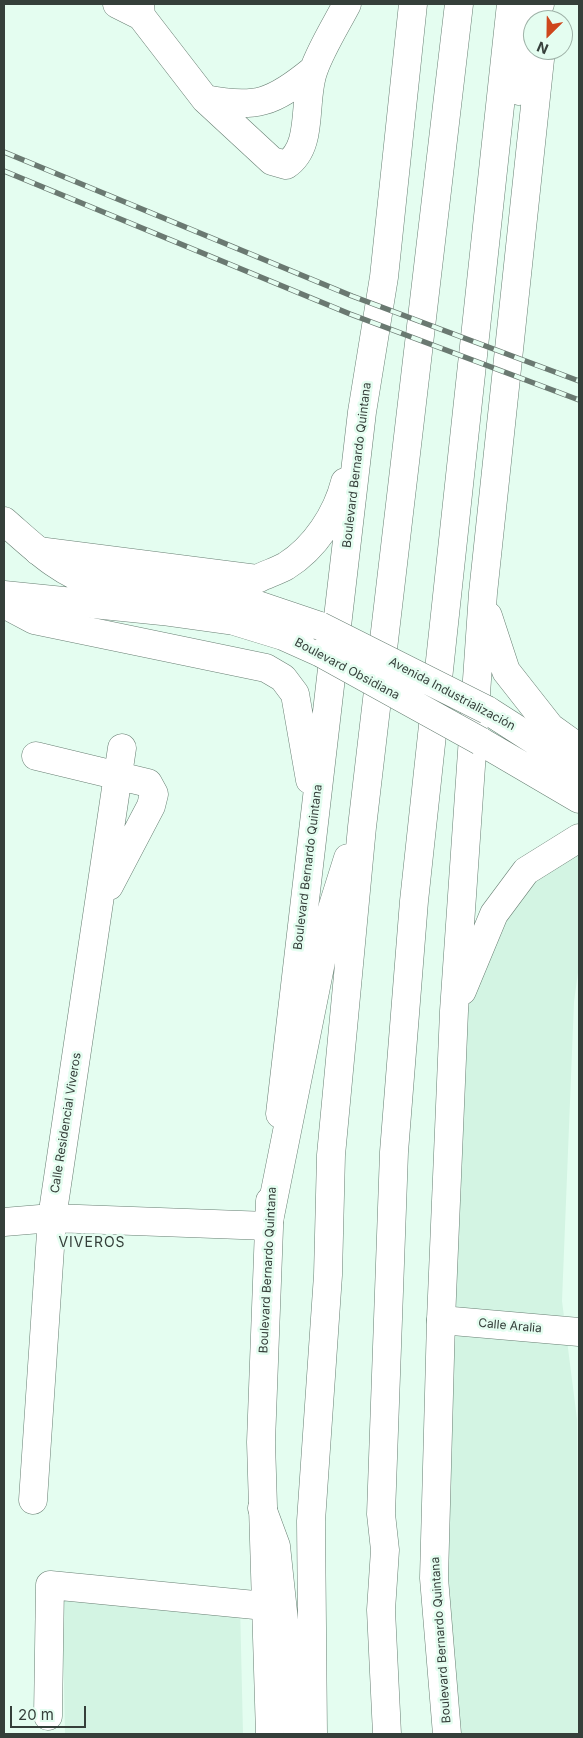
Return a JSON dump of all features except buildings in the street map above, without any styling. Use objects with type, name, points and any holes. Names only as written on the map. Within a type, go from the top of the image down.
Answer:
[{"type":"main road","points":[[117,4],[141,10],[205,99],[272,161],[286,165],[296,158],[301,145],[313,70],[347,4]]},
{"type":"main road","name":"Boulevard Bernardo Quintana","points":[[270,1734],[261,1442],[268,1226],[362,412],[384,277],[413,4]]},
{"type":"main road","points":[[312,1734],[311,1521],[328,1276],[331,1155],[362,827],[459,4]]},
{"type":"main road","points":[[387,1734],[380,1610],[385,1550],[381,1514],[394,1152],[415,891],[512,4]]},
{"type":"main road","points":[[490,204],[508,157],[530,26],[540,4]]},
{"type":"main road","name":"Boulevard Bernardo Quintana","points":[[447,1734],[434,1578],[441,1320],[454,1010],[483,592],[539,60]]},
{"type":"main road","points":[[205,99],[234,105],[265,102],[290,89],[313,70]]},
{"type":"main road","points":[[38,551],[258,578],[286,565],[313,543],[331,516],[344,485],[362,412]]},
{"type":"main road","name":"Boulevard Obsidiana","points":[[4,521],[53,564],[77,578],[98,585],[240,599],[320,626]]},
{"type":"main road","points":[[483,592],[492,632],[506,672],[550,727],[579,748]]},
{"type":"main road","name":"Boulevard Obsidiana","points":[[4,595],[162,611],[234,621],[283,636],[321,653],[480,741],[579,799]]},
{"type":"main road","points":[[4,604],[34,620],[266,668],[283,678],[295,694],[315,808]]},
{"type":"main road","name":"Avenida Industrialización","points":[[320,626],[487,710],[579,769]]},
{"type":"main road","name":"Calle Residencial Viveros","points":[[33,1500],[52,1218],[122,748]]},
{"type":"main road","points":[[36,756],[148,784],[154,794],[151,806],[100,903]]},
{"type":"main road","points":[[4,1222],[52,1218],[268,1226],[331,912],[343,868],[362,827]]},
{"type":"main road","points":[[454,1010],[494,914],[526,871],[579,838]]},
{"type":"main road","name":"Calle Aralia","points":[[441,1320],[579,1332]]},
{"type":"main road","points":[[262,1508],[276,1546],[295,1724],[299,1734]]},
{"type":"main road","points":[[48,1716],[50,1585],[265,1606]]},
{"type":"shaded area","points":[[579,838],[579,965],[574,1002],[562,1301],[577,1419],[579,1734],[447,1734],[434,1578],[454,1011],[494,914]]},
{"type":"shaded area","points":[[62,1587],[240,1604],[243,1734],[65,1734]]},
{"type":"railway","points":[[4,152],[352,296],[579,381]]},
{"type":"railway","points":[[4,171],[350,314],[579,400]]},
{"type":"district","name":"VIVEROS","points":[[92,1243]]}]
